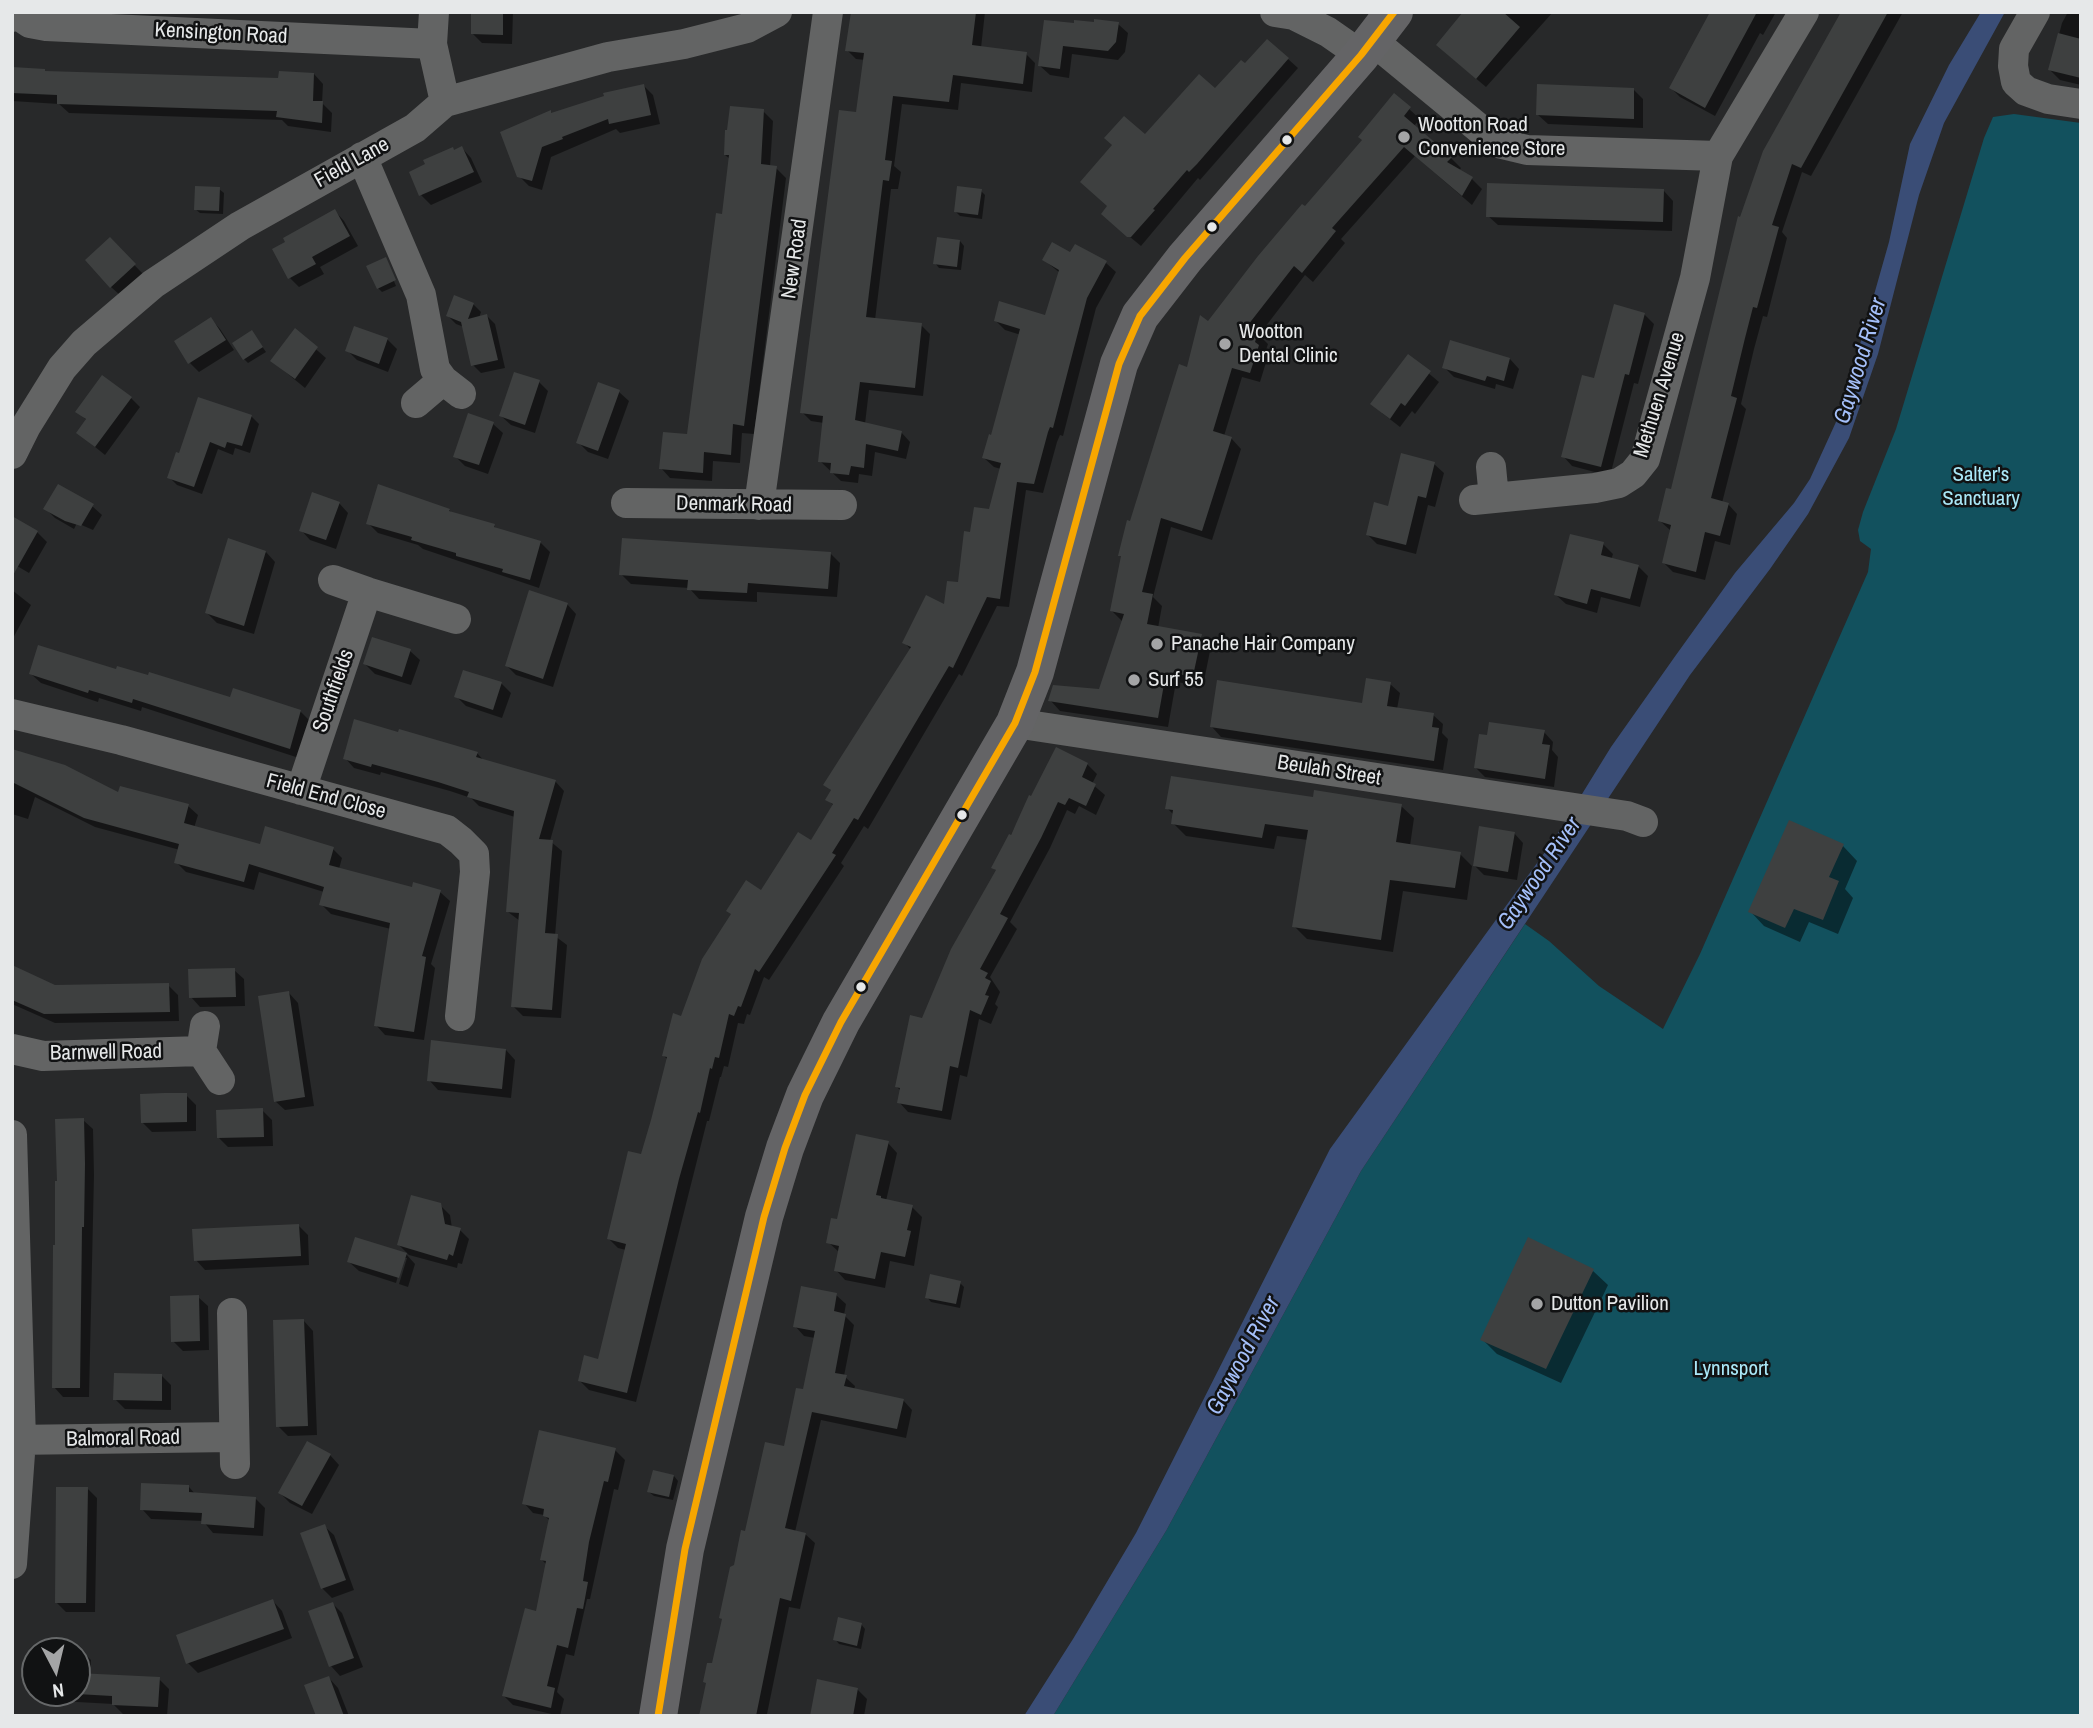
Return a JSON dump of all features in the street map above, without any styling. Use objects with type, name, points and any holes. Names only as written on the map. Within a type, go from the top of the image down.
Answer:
[{"type":"main road","points":[[658,1716],[688,1536],[764,1217],[805,1095],[841,1022],[1015,723],[1035,672],[1119,364],[1140,317],[1185,258],[1376,36]]},
{"type":"street","points":[[434,12],[432,44],[445,102]]},
{"type":"street","name":"Field Lane","points":[[12,454],[62,368],[84,343],[153,284],[218,241],[415,128],[445,102],[608,57],[684,44],[747,29],[777,12]]},
{"type":"street","name":"New Road","points":[[759,505],[830,17],[828,12]]},
{"type":"street","points":[[1275,12],[1294,15],[1328,32],[1376,36],[1492,139],[1502,144],[1527,150],[1718,156]]},
{"type":"street","name":"Methuen Avenue","points":[[1491,467],[1484,499],[1595,488],[1619,483],[1633,474],[1645,459],[1695,278],[1718,156],[1804,12]]},
{"type":"street","points":[[2035,12],[2014,49],[2016,82],[2026,91],[2037,95],[2081,104]]},
{"type":"street","name":"Kensington Road","points":[[15,15],[30,23],[46,26],[432,44]]},
{"type":"street","points":[[362,157],[421,295],[435,369],[452,387],[416,403]]},
{"type":"street","name":"Denmark Road","points":[[626,503],[842,505]]},
{"type":"street","points":[[333,580],[456,619]]},
{"type":"street","name":"Southfields","points":[[301,790],[368,592]]},
{"type":"street","name":"Field End Close","points":[[12,714],[121,740],[447,830],[474,854],[475,872],[460,1016]]},
{"type":"street","name":"Beulah Street","points":[[1015,723],[1635,819]]},
{"type":"street","name":"Barnwell Road","points":[[12,1049],[43,1056],[203,1039],[220,1080]]},
{"type":"street","points":[[12,1135],[17,1440],[12,1564]]},
{"type":"street","name":"Balmoral Road","points":[[17,1440],[234,1451],[232,1313]]},
{"type":"green space","name":"Lynnsport","points":[[2014,114],[2081,123],[2081,1716],[1053,1716],[1166,1531],[1361,1171],[1525,924],[1549,941],[1599,986],[1663,1029],[1700,954],[1868,572],[1871,549],[1860,541],[1858,530],[1863,512],[1896,429],[1984,138],[1993,117]]},
{"type":"water","name":"Gaywood River","points":[[1981,12],[2005,12],[1944,123],[1919,195],[1878,354],[1849,438],[1808,514],[1690,675],[1361,1171],[1166,1531],[1053,1716],[1024,1716],[1136,1533],[1330,1149],[1553,841],[1611,747],[1676,655],[1735,573],[1794,503],[1810,479],[1841,411],[1889,242],[1910,144],[1949,65]]},
{"type":"building","points":[[471,12],[503,12],[503,35],[471,34]]},
{"type":"building","points":[[851,12],[976,12],[972,45],[1027,52],[1023,84],[953,75],[949,102],[893,96],[885,160],[892,161],[889,181],[883,180],[866,317],[922,323],[915,388],[860,382],[855,420],[902,431],[898,451],[866,444],[864,468],[851,466],[849,475],[830,473],[831,463],[818,462],[823,416],[800,413],[839,110],[856,112],[864,53],[845,51]]},
{"type":"building","points":[[1463,12],[1503,12],[1520,27],[1476,79],[1436,45]]},
{"type":"building","points":[[1710,12],[1757,12],[1705,108],[1669,88]]},
{"type":"building","points":[[1841,12],[1888,12],[1801,168],[1792,164],[1772,225],[1779,227],[1757,308],[1753,307],[1745,338],[1731,396],[1737,398],[1711,498],[1729,503],[1720,536],[1705,532],[1696,572],[1662,563],[1671,525],[1658,521],[1666,488],[1671,489],[1738,216],[1740,217],[1763,151]]},
{"type":"building","points":[[1094,19],[1119,22],[1116,42],[1108,51],[1063,46],[1060,69],[1038,66],[1044,20],[1074,23],[1074,20],[1094,22]]},
{"type":"building","points":[[2058,33],[2081,39],[2081,78],[2048,70]]},
{"type":"building","points":[[1267,39],[1289,58],[1197,164],[1189,172],[1187,170],[1131,237],[1127,237],[1101,214],[1107,206],[1080,182],[1112,145],[1104,138],[1124,116],[1145,134],[1199,74],[1215,88],[1241,60],[1245,63]]},
{"type":"building","points":[[12,67],[45,71],[278,78],[279,71],[314,73],[313,101],[323,101],[322,123],[276,117],[277,111],[57,104],[57,95],[12,93]]},
{"type":"building","points":[[644,84],[651,115],[609,124],[608,119],[562,137],[563,139],[542,147],[532,181],[517,177],[500,132],[551,110],[551,113],[604,96],[603,93]]},
{"type":"building","points":[[1537,84],[1634,88],[1634,119],[1536,115]]},
{"type":"building","points":[[1394,93],[1411,107],[1404,116],[1452,157],[1447,162],[1473,177],[1462,196],[1404,147],[1332,228],[1336,231],[1302,273],[1294,266],[1248,325],[1258,332],[1255,342],[1259,345],[1250,373],[1232,368],[1213,431],[1232,437],[1202,531],[1161,518],[1142,592],[1153,594],[1147,624],[1202,634],[1193,676],[1166,673],[1158,718],[1048,701],[1053,685],[1099,689],[1124,614],[1110,611],[1121,556],[1118,556],[1127,520],[1130,521],[1179,364],[1187,367],[1200,315],[1208,321],[1302,204],[1305,206],[1362,140],[1358,137]]},
{"type":"building","points":[[730,106],[764,109],[761,164],[777,166],[744,426],[733,424],[731,455],[704,452],[703,473],[659,469],[663,432],[687,434],[716,213],[722,214],[729,155],[724,155],[725,130]]},
{"type":"building","points":[[462,146],[474,172],[419,196],[409,172],[425,164],[423,160]]},
{"type":"building","points":[[1487,183],[1664,189],[1663,222],[1486,217]]},
{"type":"building","points":[[195,186],[220,187],[219,211],[194,210]]},
{"type":"building","points":[[957,186],[982,189],[978,215],[954,212]]},
{"type":"building","points":[[335,209],[350,236],[312,257],[316,264],[288,279],[272,249],[285,242],[283,238]]},
{"type":"building","points":[[110,237],[136,264],[110,288],[85,260]]},
{"type":"building","points":[[937,237],[960,240],[957,267],[933,264]]},
{"type":"building","points":[[1052,242],[1070,252],[1075,244],[1107,261],[1087,298],[1053,428],[1050,427],[1048,432],[1034,484],[1017,482],[1000,599],[987,597],[953,668],[949,666],[858,820],[854,818],[832,853],[836,855],[759,972],[755,969],[741,1007],[738,1006],[734,1016],[729,1014],[719,1058],[715,1057],[712,1069],[710,1068],[700,1113],[698,1112],[679,1179],[627,1393],[578,1381],[584,1355],[598,1359],[626,1244],[607,1239],[628,1151],[641,1154],[651,1120],[667,1057],[662,1056],[673,1013],[681,1016],[702,959],[731,914],[726,911],[746,880],[761,890],[798,832],[811,840],[833,804],[825,800],[831,790],[823,785],[911,647],[902,643],[926,595],[944,604],[947,581],[958,582],[964,531],[970,532],[974,507],[989,509],[1001,463],[982,458],[989,434],[991,435],[1020,329],[994,321],[999,301],[1045,315],[1059,270],[1042,260]]},
{"type":"building","points":[[386,257],[396,280],[377,289],[366,266]]},
{"type":"building","points":[[454,295],[474,303],[468,319],[487,314],[498,360],[471,366],[461,322],[446,316]]},
{"type":"building","points":[[1614,304],[1645,313],[1629,375],[1625,374],[1601,467],[1561,457],[1582,375],[1594,378]]},
{"type":"building","points":[[211,317],[226,340],[188,364],[174,341]]},
{"type":"building","points":[[354,326],[388,338],[379,364],[345,351]]},
{"type":"building","points":[[295,328],[318,347],[295,379],[270,361]]},
{"type":"building","points":[[252,330],[263,347],[243,360],[232,343]]},
{"type":"building","points":[[1450,340],[1510,358],[1504,381],[1487,376],[1485,381],[1442,368]]},
{"type":"building","points":[[1408,354],[1431,371],[1405,406],[1401,403],[1390,419],[1370,404]]},
{"type":"building","points":[[514,372],[540,380],[525,425],[499,416]]},
{"type":"building","points":[[102,375],[132,397],[95,447],[76,433],[86,419],[75,412]]},
{"type":"building","points":[[598,382],[620,390],[598,451],[576,443]]},
{"type":"building","points":[[198,397],[252,415],[242,446],[227,442],[225,448],[210,442],[194,487],[167,478],[176,452],[179,453]]},
{"type":"building","points":[[468,413],[494,422],[479,465],[453,457]]},
{"type":"building","points":[[1401,453],[1435,462],[1426,498],[1418,496],[1406,545],[1366,535],[1374,502],[1388,506]]},
{"type":"building","points":[[58,484],[94,504],[81,526],[43,509]]},
{"type":"building","points":[[378,484],[450,509],[449,511],[495,524],[494,527],[541,541],[530,580],[411,540],[412,537],[366,524]]},
{"type":"building","points":[[312,492],[340,502],[326,540],[299,531]]},
{"type":"building","points":[[12,516],[38,531],[12,577]]},
{"type":"building","points":[[1570,534],[1604,542],[1601,555],[1639,565],[1630,599],[1591,589],[1587,604],[1554,595]]},
{"type":"building","points":[[228,538],[266,551],[244,626],[205,613]]},
{"type":"building","points":[[622,538],[831,552],[828,589],[748,583],[747,593],[687,590],[688,580],[619,575]]},
{"type":"building","points":[[529,590],[568,603],[543,679],[505,666]]},
{"type":"building","points":[[372,637],[411,649],[402,677],[363,664]]},
{"type":"building","points":[[38,645],[116,669],[117,666],[148,675],[149,672],[230,697],[233,688],[301,710],[290,749],[133,699],[132,703],[89,690],[88,693],[29,674]]},
{"type":"building","points":[[463,670],[502,682],[493,710],[454,697]]},
{"type":"building","points":[[1366,678],[1391,682],[1387,706],[1434,713],[1432,727],[1439,728],[1434,761],[1210,727],[1217,680],[1362,703]]},
{"type":"building","points":[[354,719],[478,752],[476,757],[556,780],[539,839],[553,840],[545,933],[558,934],[552,1010],[511,1007],[519,913],[506,912],[514,811],[467,797],[469,792],[438,782],[343,759]]},
{"type":"building","points":[[1489,722],[1545,730],[1542,744],[1550,745],[1545,779],[1474,768],[1479,734],[1487,735]]},
{"type":"building","points":[[1056,747],[1088,763],[1082,777],[1096,784],[1086,806],[1069,798],[1065,805],[1058,802],[1000,914],[1008,918],[980,969],[988,973],[985,978],[991,981],[985,995],[989,996],[981,1015],[970,1010],[958,1068],[950,1066],[942,1111],[897,1103],[900,1088],[895,1087],[910,1015],[922,1018],[951,949],[996,870],[991,868]]},
{"type":"building","points":[[12,749],[65,765],[118,792],[120,786],[189,804],[184,823],[260,844],[265,826],[334,847],[329,865],[412,887],[413,882],[441,890],[422,956],[426,957],[414,1032],[374,1026],[390,923],[319,905],[324,887],[249,864],[244,882],[174,863],[179,844],[84,818],[12,782]]},
{"type":"building","points":[[1171,776],[1313,797],[1314,790],[1402,804],[1396,842],[1461,852],[1455,888],[1390,880],[1381,940],[1292,927],[1308,830],[1265,824],[1262,838],[1171,824],[1173,810],[1165,809]]},
{"type":"building","points":[[1789,820],[1844,844],[1829,877],[1839,881],[1823,920],[1794,909],[1785,928],[1748,912]]},
{"type":"building","points":[[1479,826],[1515,832],[1508,872],[1473,866]]},
{"type":"building","points":[[12,965],[55,985],[169,983],[170,1012],[44,1014],[12,1000]]},
{"type":"building","points":[[235,968],[236,997],[189,998],[188,969]]},
{"type":"building","points":[[289,991],[305,1097],[274,1102],[258,996]]},
{"type":"building","points":[[431,1040],[506,1049],[502,1089],[427,1081]]},
{"type":"building","points":[[187,1093],[187,1122],[141,1123],[140,1094]]},
{"type":"building","points":[[263,1108],[264,1137],[217,1138],[216,1110]]},
{"type":"building","points":[[84,1118],[80,1388],[52,1388],[53,1245],[57,1181],[55,1119]]},
{"type":"building","points":[[856,1134],[889,1141],[876,1195],[913,1205],[907,1230],[911,1231],[905,1257],[881,1252],[875,1279],[834,1271],[839,1246],[826,1243],[831,1218],[837,1219]]},
{"type":"building","points":[[411,1195],[441,1203],[445,1224],[461,1228],[453,1256],[449,1254],[447,1260],[397,1245]]},
{"type":"building","points":[[299,1224],[301,1256],[194,1261],[192,1229]]},
{"type":"building","points":[[355,1237],[407,1253],[399,1278],[347,1262]]},
{"type":"building","name":"Dutton Pavilion","points":[[1528,1237],[1594,1269],[1546,1369],[1480,1340]]},
{"type":"building","points":[[930,1274],[961,1281],[956,1304],[925,1298]]},
{"type":"building","points":[[801,1286],[837,1293],[834,1311],[846,1314],[835,1373],[847,1375],[844,1386],[904,1399],[897,1429],[812,1412],[785,1528],[806,1533],[791,1601],[780,1598],[756,1716],[699,1716],[706,1683],[703,1682],[707,1663],[712,1663],[730,1567],[734,1565],[741,1530],[745,1531],[765,1442],[784,1446],[796,1388],[803,1389],[815,1331],[793,1327]]},
{"type":"building","points":[[199,1295],[200,1341],[171,1342],[170,1296]]},
{"type":"building","points":[[304,1319],[308,1426],[276,1427],[273,1320]]},
{"type":"building","points":[[114,1373],[162,1374],[162,1401],[113,1400]]},
{"type":"building","points":[[539,1430],[616,1448],[608,1482],[604,1481],[589,1542],[583,1581],[588,1582],[583,1609],[577,1608],[568,1648],[557,1645],[547,1686],[555,1688],[551,1708],[502,1696],[525,1608],[536,1611],[546,1561],[540,1560],[549,1518],[543,1516],[544,1509],[522,1504]]},
{"type":"building","points":[[307,1441],[331,1454],[302,1506],[278,1493]]},
{"type":"building","points":[[653,1470],[674,1475],[669,1497],[647,1492]]},
{"type":"building","points":[[141,1483],[189,1485],[189,1492],[256,1497],[254,1528],[201,1524],[202,1513],[140,1510]]},
{"type":"building","points":[[56,1487],[88,1487],[86,1603],[55,1603]]},
{"type":"building","points":[[325,1524],[346,1580],[321,1589],[300,1533]]},
{"type":"building","points":[[273,1599],[284,1629],[186,1664],[176,1635]]},
{"type":"building","points":[[333,1602],[354,1658],[329,1667],[308,1611]]},
{"type":"building","points":[[838,1617],[862,1623],[857,1646],[833,1640]]},
{"type":"building","points":[[91,1674],[160,1677],[158,1707],[112,1705],[112,1696],[91,1695]]},
{"type":"building","points":[[329,1676],[344,1716],[316,1716],[304,1685]]},
{"type":"building","points":[[817,1679],[858,1688],[853,1716],[810,1716]]},
{"type":"transit line","points":[[658,1716],[685,1549],[764,1217],[785,1148],[805,1095],[841,1022],[1015,723],[1035,672],[1119,364],[1140,316],[1185,258],[1361,55],[1394,12]]},
{"type":"place","name":"Wootton Road Convenience Store","points":[[1404,137]]},
{"type":"place","name":"Wootton Dental Clinic","points":[[1225,344]]},
{"type":"place","name":"Panache Hair Company","points":[[1157,644]]},
{"type":"place","name":"Surf 55","points":[[1134,680]]},
{"type":"place","name":"Dutton Pavilion","points":[[1537,1304]]},
{"type":"park label","name":"Salter's Sanctuary","points":[[1981,487]]}]
